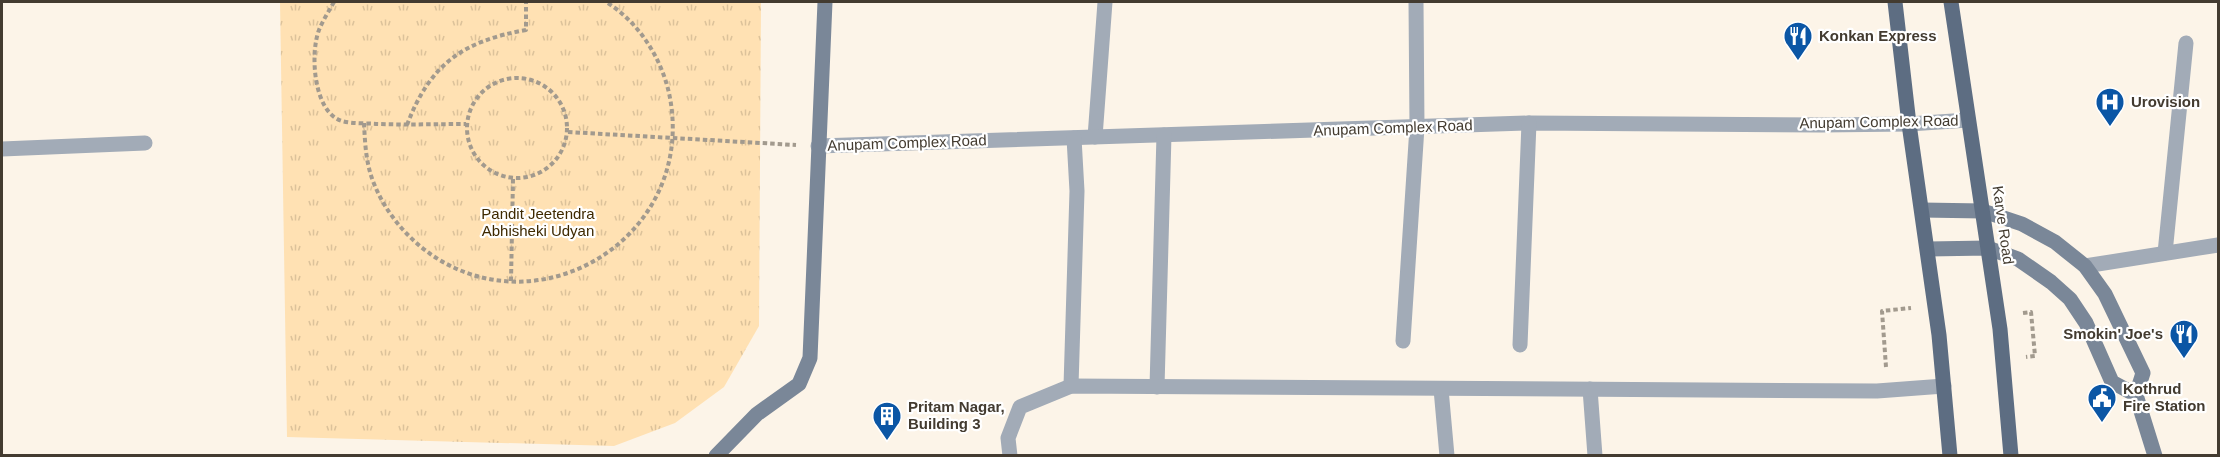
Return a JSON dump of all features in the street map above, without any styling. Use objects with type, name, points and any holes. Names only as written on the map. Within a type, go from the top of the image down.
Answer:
[{"type":"main road","points":[[1895,2],[1909,124],[1928,249],[1950,456]]},
{"type":"main road","name":"Karve Road","points":[[1951,2],[2000,329],[2011,456]]},
{"type":"street","points":[[716,456],[757,414],[799,384],[810,358],[825,2]]},
{"type":"street","points":[[1095,137],[1105,2]]},
{"type":"street","points":[[1403,341],[1417,127],[1416,2]]},
{"type":"street","points":[[2165,253],[2186,43]]},
{"type":"street","name":"Anupam Complex Road","points":[[818,146],[1529,123],[1909,124],[1968,120]]},
{"type":"street","points":[[1520,345],[1529,123]]},
{"type":"street","points":[[1157,387],[1164,135]]},
{"type":"street","points":[[1071,386],[1077,191],[1074,138]]},
{"type":"street","points":[[2,149],[145,143]]},
{"type":"street","points":[[1922,210],[1983,211],[2022,224],[2055,242],[2085,266],[2104,294],[2143,373],[2136,395],[2156,456]]},
{"type":"street","points":[[2085,266],[2218,245]]},
{"type":"street","points":[[1928,249],[1988,248],[2018,259],[2051,282],[2070,298],[2086,323],[2112,382],[2136,395]]},
{"type":"street","points":[[1010,456],[1008,438],[1020,407],[1071,386],[1876,391],[1944,386]]},
{"type":"street","points":[[1441,388],[1447,456]]},
{"type":"street","points":[[1590,389],[1595,456]]},
{"type":"path","points":[[334,2],[318,31],[315,74],[319,95],[330,115],[342,121],[364,123],[466,124]]},
{"type":"path","points":[[407,125],[415,103],[427,83],[442,66],[460,52],[482,41],[526,30],[526,2]]},
{"type":"path","points":[[364,123],[366,154],[374,185],[388,212],[408,236],[433,256],[461,271],[492,279],[523,282],[554,278],[584,267],[611,252],[634,230],[653,205],[666,176],[672,138],[673,114],[667,83],[655,54],[637,28],[606,2]]},
{"type":"path","points":[[521,77],[540,83],[556,95],[566,112],[567,132],[562,151],[550,166],[532,176],[513,179],[494,173],[478,161],[469,143],[466,124],[472,105],[484,89],[501,80],[521,77]]},
{"type":"path","points":[[567,132],[818,146]]},
{"type":"path","points":[[511,281],[513,179]]},
{"type":"path","points":[[1882,311],[1886,369]]},
{"type":"path","points":[[2031,312],[2035,356]]},
{"type":"green space","name":"Pandit Jeetendra Abhisheki Udyan","points":[[280,2],[761,2],[759,326],[724,387],[675,423],[614,446],[287,437]]},
{"type":"place","name":"Konkan Express","points":[[1798,62]]},
{"type":"place","name":"Urovision","points":[[2110,128]]},
{"type":"place","name":"Smokin' Joe's","points":[[2184,360]]},
{"type":"place","name":"Kothrud Fire Station","points":[[2102,424]]},
{"type":"place","name":"Pritam Nagar, Building 3","points":[[887,442]]}]
